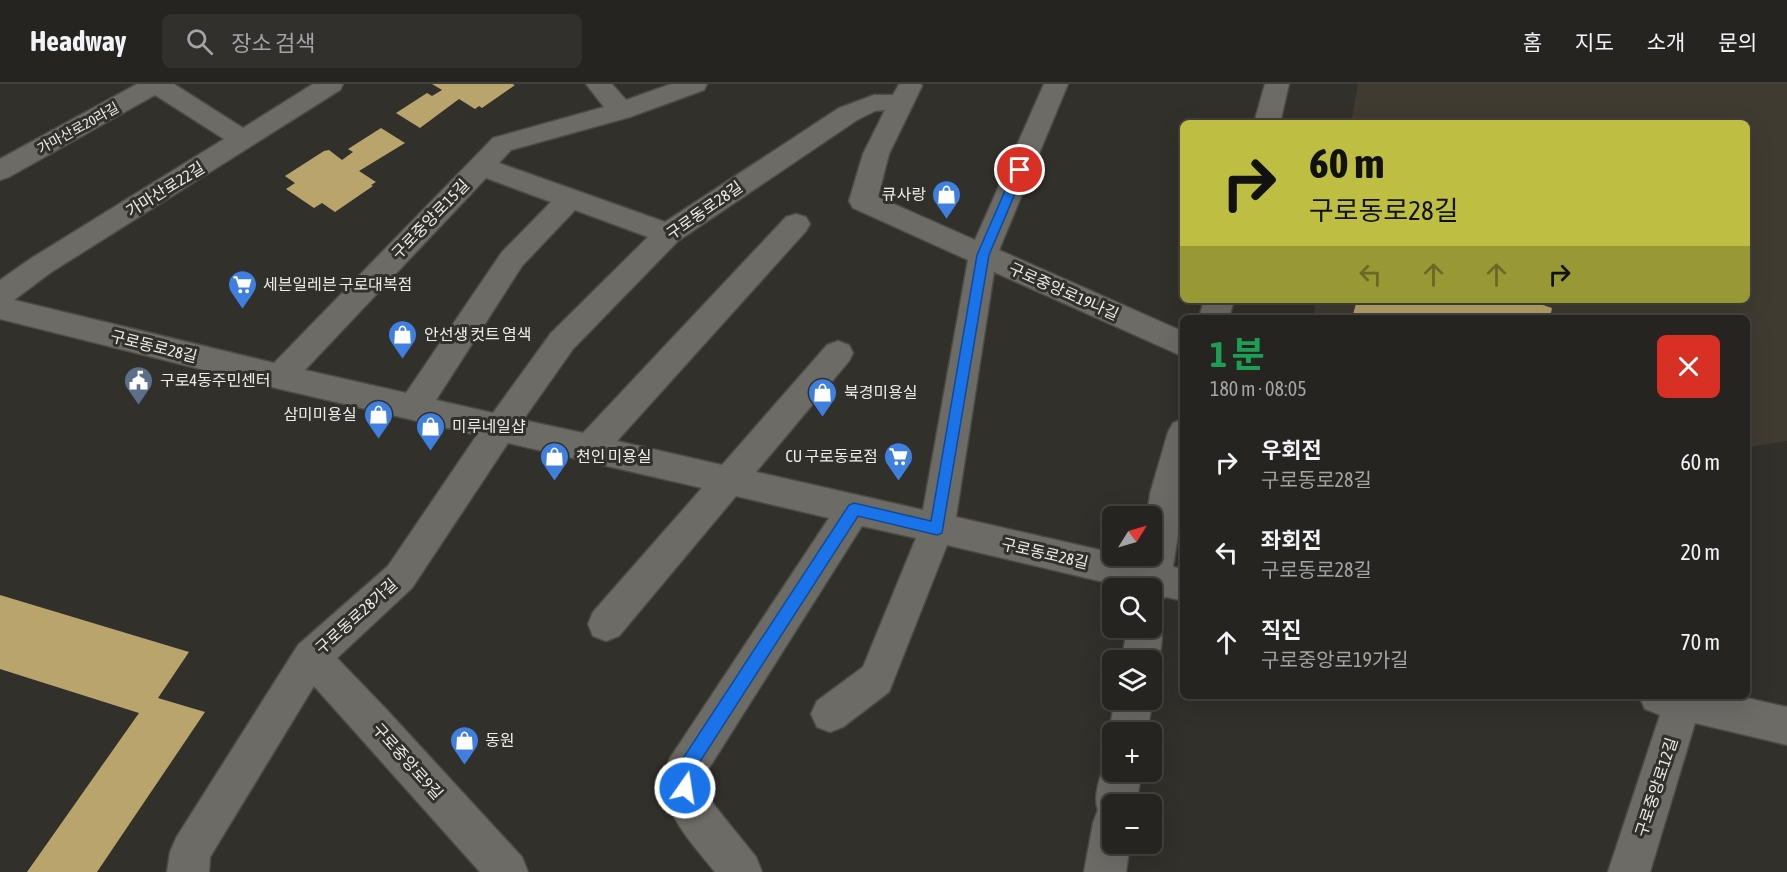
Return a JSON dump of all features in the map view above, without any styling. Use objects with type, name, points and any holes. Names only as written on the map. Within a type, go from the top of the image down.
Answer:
[{"type":"street","name":"가마산로20라길","points":[[0,171],[156,84],[242,140]]},
{"type":"street","name":"가마산로22길","points":[[0,295],[40,266],[332,84]]},
{"type":"street","points":[[598,84],[621,111]]},
{"type":"street","name":"구로중앙로15길","points":[[280,377],[502,144],[621,111],[695,84]]},
{"type":"street","points":[[830,714],[876,679],[937,528],[983,255],[1056,84]]},
{"type":"street","points":[[1268,120],[1277,84]]},
{"type":"street","name":"구로중앙로19나길","points":[[906,94],[876,154],[863,201],[1180,343]]},
{"type":"street","name":"구로동로28길","points":[[500,428],[562,341],[668,234],[848,114],[864,105],[906,94]]},
{"type":"street","name":"구로중앙로15길","points":[[481,166],[668,234]]},
{"type":"street","points":[[414,407],[512,259],[571,198]]},
{"type":"street","points":[[590,448],[796,224]]},
{"type":"street","name":"구로동로28길","points":[[0,308],[280,377],[730,479],[1163,584]]},
{"type":"street","points":[[606,624],[838,353]]},
{"type":"street","name":"구로동로28가길","points":[[188,872],[190,852],[311,657],[400,577],[500,428]]},
{"type":"street","points":[[1163,584],[1167,494],[1180,447]]},
{"type":"street","points":[[741,872],[687,803],[684,772],[854,509]]},
{"type":"street","name":"구로중앙로9길","points":[[311,657],[374,723],[503,870]]},
{"type":"street","points":[[1671,699],[1787,726]]},
{"type":"street","name":"구로중앙로12길","points":[[1629,872],[1671,699]]},
{"type":"street","points":[[1105,872],[1108,854]]},
{"type":"shaded area","points":[[1358,84],[1787,84],[1787,441],[1750,447],[1750,315],[1314,315],[1316,303],[1750,303],[1750,120],[1352,120]]},
{"type":"building","points":[[432,84],[515,85],[482,108],[479,106],[475,109],[459,99],[420,128],[396,113],[427,93],[432,96],[442,90]]},
{"type":"building","points":[[381,128],[405,143],[359,171],[376,182],[335,212],[322,203],[314,208],[286,189],[295,183],[285,176],[324,151],[329,150],[342,160],[353,152],[348,149]]},
{"type":"building","points":[[1356,303],[1537,303],[1552,308],[1551,315],[1353,315]]},
{"type":"building","points":[[0,595],[189,652],[158,698],[205,712],[97,872],[27,872],[139,713],[0,669]]},
{"type":"place","name":"큐사랑","points":[[947,220]]},
{"type":"place","name":"세븐일레븐 구로대복점","points":[[242,310]]},
{"type":"place","name":"안선생 컷트 염색","points":[[403,360]]},
{"type":"place","name":"구로4동주민센터","points":[[139,406]]},
{"type":"place","name":"북경미용실","points":[[823,418]]},
{"type":"place","name":"삼미미용실","points":[[378,440]]},
{"type":"place","name":"미루네일샵","points":[[431,452]]},
{"type":"place","name":"천인 미용실","points":[[555,482]]},
{"type":"place","name":"CU 구로동로점","points":[[899,482]]},
{"type":"place","name":"동원","points":[[464,766]]},
{"type":"route","points":[[685,788],[684,772],[854,509],[937,528],[983,255],[1020,170]]}]
